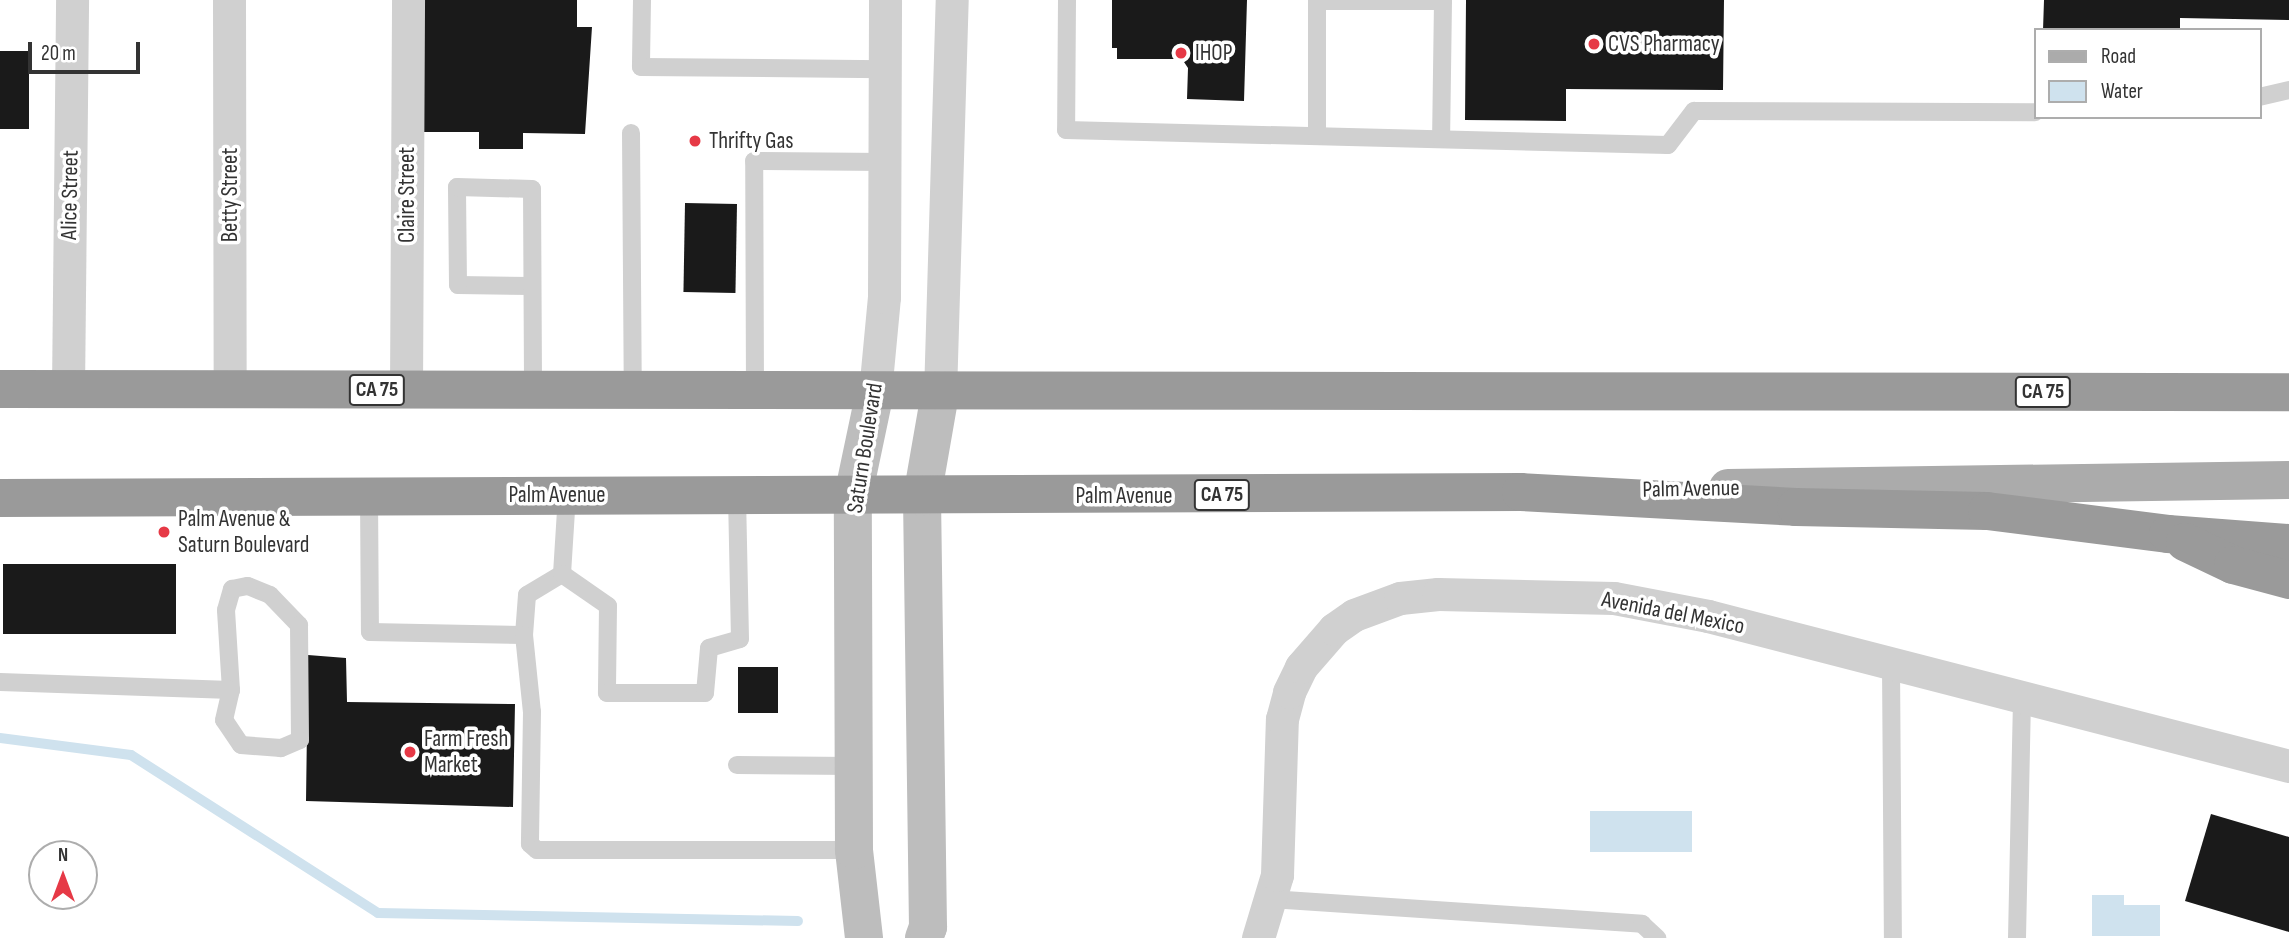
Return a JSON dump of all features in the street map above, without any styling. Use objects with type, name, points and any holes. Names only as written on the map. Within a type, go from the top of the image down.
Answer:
[{"type":"highway","name":"CA 75","points":[[0,389],[940,394],[2289,392]]},
{"type":"highway","name":"Palm Avenue","points":[[0,498],[737,494],[922,497],[1521,492]]},
{"type":"highway","points":[[1521,492],[1796,507],[1987,511],[2168,534],[2289,543]]},
{"type":"highway","points":[[2168,534],[2232,565],[2289,580]]},
{"type":"main road","name":"Saturn Boulevard","points":[[864,938],[854,850],[853,496],[875,392]]},
{"type":"main road","points":[[924,938],[928,927],[922,497],[940,394]]},
{"type":"main road","name":"Palm Avenue","points":[[1521,492],[2289,480]]},
{"type":"street","name":"Alice Street","points":[[68,390],[72,0]]},
{"type":"street","name":"Betty Street","points":[[229,0],[230,390]]},
{"type":"street","name":"Claire Street","points":[[406,390],[408,0]]},
{"type":"street","name":"Saturn Boulevard","points":[[875,392],[884,297],[886,0]]},
{"type":"street","points":[[940,394],[951,0]]},
{"type":"street","name":"Avenida del Mexico","points":[[1258,938],[1277,875],[1282,719],[1289,692],[1316,646],[1344,622],[1376,605],[1438,593],[1614,598],[1708,616],[2289,766]]},
{"type":"lane","points":[[642,0],[641,67],[886,69]]},
{"type":"lane","points":[[1067,0],[1066,130],[1668,145],[1694,111],[2034,112]]},
{"type":"lane","points":[[1317,136],[1317,1],[1443,1],[1441,139]]},
{"type":"lane","points":[[2261,97],[2289,90]]},
{"type":"lane","points":[[631,133],[633,391]]},
{"type":"lane","points":[[755,391],[754,161],[887,162]]},
{"type":"lane","points":[[532,286],[458,285],[457,187],[532,189],[533,390]]},
{"type":"lane","points":[[562,574],[608,606],[607,693],[705,693],[709,648],[740,639],[737,494]]},
{"type":"lane","points":[[562,574],[567,495]]},
{"type":"lane","points":[[369,496],[370,632],[524,635]]},
{"type":"lane","points":[[562,574],[527,595],[524,635],[532,712],[530,844],[537,850],[854,850]]},
{"type":"lane","points":[[248,586],[270,595],[299,625],[300,740],[281,748],[241,745],[225,720],[231,690],[226,610],[232,589],[248,586]]},
{"type":"lane","points":[[1891,665],[1893,938]]},
{"type":"lane","points":[[0,682],[231,690]]},
{"type":"lane","points":[[2017,938],[2022,699]]},
{"type":"lane","points":[[737,765],[853,766]]},
{"type":"lane","points":[[1270,899],[1642,924],[1657,938]]},
{"type":"water","points":[[1590,811],[1692,811],[1692,852],[1590,852]]},
{"type":"water","points":[[2092,895],[2124,895],[2124,905],[2160,905],[2160,936],[2092,936]]},
{"type":"building","points":[[419,0],[577,0],[577,27],[592,27],[585,134],[523,133],[523,149],[479,149],[479,132],[419,132]]},
{"type":"building","name":"IHOP","points":[[1112,0],[1247,0],[1244,101],[1187,99],[1188,68],[1182,59],[1117,59],[1117,48],[1112,48]]},
{"type":"building","name":"CVS Pharmacy","points":[[1466,0],[1724,0],[1723,90],[1566,89],[1566,121],[1465,120]]},
{"type":"building","points":[[2044,0],[2289,0],[2289,20],[2180,18],[2180,28],[2043,28]]},
{"type":"building","points":[[0,51],[29,51],[29,129],[0,129]]},
{"type":"building","points":[[685,203],[737,204],[735,293],[683,292]]},
{"type":"building","points":[[3,564],[176,564],[176,634],[3,634]]},
{"type":"building","name":"Farm Fresh Market","points":[[308,655],[346,658],[347,702],[515,704],[513,807],[306,801]]},
{"type":"building","points":[[738,667],[778,667],[778,713],[738,713]]},
{"type":"building","points":[[2211,814],[2289,837],[2289,932],[2185,901]]},
{"type":"waterway","points":[[0,738],[131,755],[378,913],[798,921]]},
{"type":"place","name":"CVS Pharmacy","points":[[1594,44]]},
{"type":"place","name":"IHOP","points":[[1181,53]]},
{"type":"place","name":"Thrifty Gas","points":[[695,141]]},
{"type":"place","name":"Palm Avenue & Saturn Boulevard","points":[[164,532]]},
{"type":"place","name":"Farm Fresh Market","points":[[410,752]]}]
